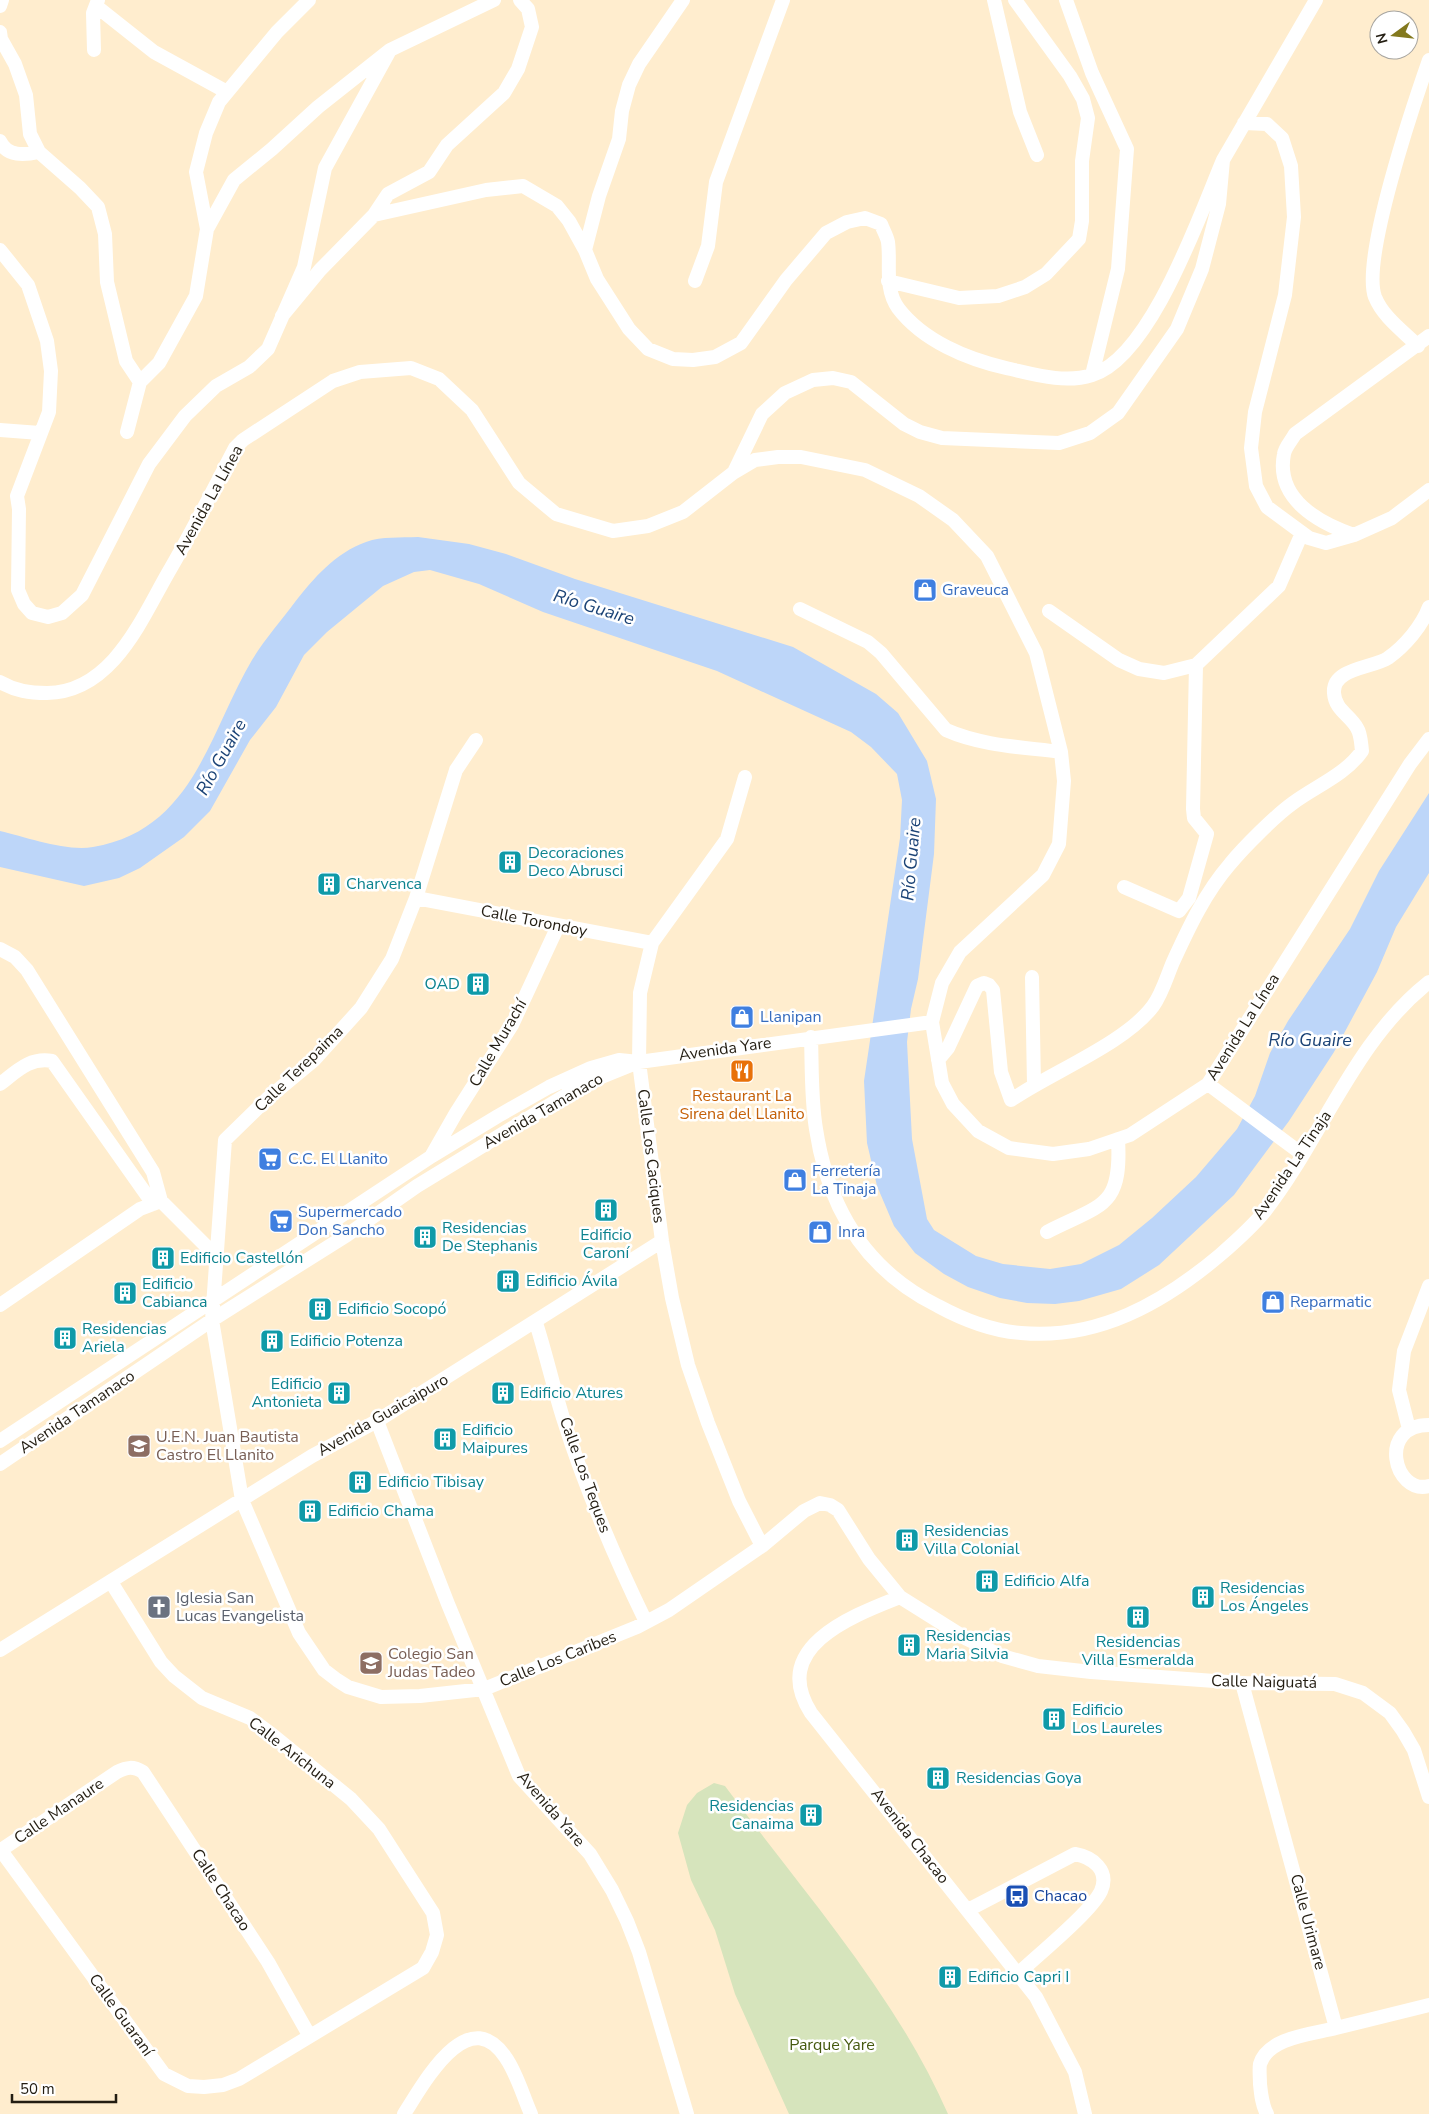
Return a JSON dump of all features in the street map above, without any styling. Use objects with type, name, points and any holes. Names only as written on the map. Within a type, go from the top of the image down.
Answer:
[{"type":"street","points":[[0,6],[2,0]]},
{"type":"street","points":[[207,229],[196,172],[206,133],[219,102],[277,32],[309,0]]},
{"type":"street","points":[[127,432],[140,382],[159,364],[196,296],[207,229],[234,180],[272,150],[318,107],[390,50],[494,0]]},
{"type":"street","points":[[282,316],[320,270],[374,215],[388,194],[429,172],[447,145],[504,92],[518,69],[532,27],[528,9],[520,0]]},
{"type":"street","points":[[585,250],[599,196],[618,139],[622,111],[629,84],[639,64],[684,0]]},
{"type":"street","points":[[695,282],[708,246],[716,182],[783,0]]},
{"type":"street","points":[[994,0],[1020,112],[1037,155]]},
{"type":"street","points":[[888,281],[959,298],[998,296],[1024,287],[1046,274],[1079,239],[1082,221],[1082,161],[1088,118],[1083,99],[1070,76],[1016,0]]},
{"type":"street","points":[[1066,0],[1092,73],[1127,149],[1118,269],[1092,376]]},
{"type":"street","points":[[374,215],[486,190],[523,186],[557,206],[569,220],[585,250],[596,279],[629,329],[648,349],[673,359],[693,360],[715,358],[741,343],[786,280],[826,233],[848,222],[865,218],[881,224],[888,241],[888,281],[897,307],[916,327],[947,348],[994,365],[1056,379],[1092,376],[1113,363],[1131,346],[1173,280],[1223,160],[1316,0]]},
{"type":"street","points":[[94,50],[93,12],[97,3],[154,52],[227,92]]},
{"type":"street","points":[[0,32],[1,39],[15,64],[26,95],[30,134],[39,152],[98,206],[105,234],[107,282],[126,362],[140,382]]},
{"type":"street","points":[[0,250],[28,286],[47,341],[51,371],[49,412],[17,496],[19,517],[18,590],[24,604],[32,613],[48,617],[62,613],[82,595],[149,464],[185,416],[216,386],[249,366],[268,349],[304,266],[325,168],[390,50]]},
{"type":"street","points":[[1418,346],[1383,312],[1374,295],[1374,259],[1400,144],[1429,60]]},
{"type":"street","points":[[1244,123],[1267,124],[1282,138],[1291,166],[1294,217],[1285,295],[1255,412],[1251,448],[1256,486],[1267,507],[1302,533],[1326,543],[1354,535],[1392,518],[1429,490]]},
{"type":"street","points":[[0,141],[2,146],[19,156],[39,152]]},
{"type":"street","points":[[733,473],[762,414],[785,393],[814,380],[833,378],[851,382],[904,424],[920,432],[942,438],[1058,443],[1090,433],[1118,413],[1176,329],[1202,270],[1219,204],[1223,160]]},
{"type":"street","points":[[1354,535],[1329,527],[1291,497],[1283,473],[1284,453],[1295,434],[1418,346],[1429,336]]},
{"type":"street","name":"Avenida La Línea","points":[[0,682],[26,693],[56,693],[85,683],[113,661],[134,634],[235,448],[243,440],[333,381],[360,372],[411,368],[439,379],[472,410],[519,483],[556,514],[613,530],[648,526],[683,512],[733,473],[755,460],[801,457],[865,470],[919,496],[953,520],[988,556],[1036,653],[1061,752],[1064,782],[1059,844],[1043,875],[960,952],[942,983],[932,1022],[942,1083],[953,1104],[978,1131],[1009,1148],[1053,1154],[1089,1149],[1130,1135],[1208,1084],[1410,764],[1429,739]]},
{"type":"street","points":[[0,430],[40,433]]},
{"type":"street","points":[[1049,611],[1119,660],[1139,669],[1164,673],[1196,665],[1279,586],[1302,533]]},
{"type":"street","points":[[938,1060],[948,1048],[977,986],[984,983],[989,984],[993,990],[1001,1072],[1011,1100],[1034,1084],[1114,1040],[1136,1024],[1154,1006],[1188,929],[1207,894],[1230,863],[1291,804],[1342,772],[1355,760],[1362,750],[1357,728],[1338,707],[1334,693],[1335,684],[1344,675],[1387,658],[1409,639],[1429,607]]},
{"type":"street","points":[[800,609],[868,642],[882,653],[946,730],[961,737],[1061,752]]},
{"type":"street","points":[[1124,887],[1179,910],[1189,898],[1206,834],[1194,818],[1193,809],[1196,665]]},
{"type":"street","name":"Calle Terepaima","points":[[212,1320],[225,1140],[267,1100],[314,1060],[361,1008],[392,959],[416,898],[456,770],[476,740]]},
{"type":"street","name":"Calle Los Caciques","points":[[745,777],[727,839],[652,943],[640,993],[639,1062],[662,1241],[672,1298],[688,1365],[708,1424],[739,1502],[762,1546]]},
{"type":"street","name":"Calle Torondoy","points":[[416,898],[652,943]]},
{"type":"street","name":"Calle Murachí","points":[[432,1156],[456,1113],[512,1025],[558,926]]},
{"type":"street","points":[[0,949],[16,957],[27,970],[153,1172],[157,1203]]},
{"type":"street","points":[[1032,977],[1034,1084]]},
{"type":"street","name":"Avenida La Tinaja","points":[[810,1037],[815,1127],[822,1159],[836,1204],[854,1236],[880,1266],[902,1286],[962,1318],[1020,1333],[1068,1332],[1106,1323],[1139,1310],[1175,1291],[1236,1241],[1265,1211],[1360,1061],[1400,1008],[1429,982]]},
{"type":"street","name":"Avenida Yare","points":[[639,1062],[810,1037],[932,1022]]},
{"type":"street","points":[[0,1084],[32,1061],[42,1059],[52,1061],[157,1203],[217,1257]]},
{"type":"street","name":"Avenida Tamanaco","points":[[0,1441],[432,1156],[549,1087],[602,1064],[619,1060],[639,1062]]},
{"type":"street","name":"Avenida Tamanaco","points":[[0,1464],[212,1320],[347,1235],[417,1186],[584,1084],[639,1062]]},
{"type":"street","points":[[1208,1084],[1282,1141],[1302,1154]]},
{"type":"street","points":[[1047,1232],[1105,1203],[1113,1194],[1120,1168],[1118,1139]]},
{"type":"street","points":[[0,1305],[140,1209],[157,1203]]},
{"type":"street","name":"Avenida Guaicaipuro","points":[[0,1650],[312,1456],[377,1421],[662,1241]]},
{"type":"street","points":[[1409,1429],[1399,1390],[1404,1351],[1429,1286]]},
{"type":"street","name":"Calle Los Caribes","points":[[212,1320],[242,1500],[299,1632],[324,1670],[348,1687],[381,1697],[420,1696],[484,1689],[646,1622],[669,1610],[762,1546],[804,1512]]},
{"type":"street","name":"Calle Los Teques","points":[[536,1322],[563,1418],[593,1501],[620,1570],[646,1622]]},
{"type":"street","name":"Avenida Yare","points":[[377,1421],[519,1776],[590,1854],[612,1890],[639,1952],[687,2114]]},
{"type":"street","points":[[1429,1425],[1409,1429],[1397,1444],[1396,1463],[1406,1480],[1424,1487],[1429,1486]]},
{"type":"street","name":"Calle Naiguatá","points":[[804,1512],[820,1502],[838,1510],[869,1559],[900,1597],[967,1639],[1002,1656],[1038,1666],[1242,1683],[1334,1684],[1363,1693],[1390,1712],[1403,1731],[1414,1750],[1429,1797]]},
{"type":"street","name":"Calle Arichuna","points":[[111,1582],[161,1662],[174,1676],[202,1698],[250,1718],[350,1799],[379,1828],[433,1913],[437,1935],[432,1952]]},
{"type":"street","name":"Avenida Chacao","points":[[900,1597],[860,1612],[833,1627],[816,1643],[806,1656],[800,1672],[798,1686],[801,1698],[810,1713],[1019,1973],[1050,2021],[1075,2072],[1085,2114]]},
{"type":"street","name":"Calle Urimare","points":[[1242,1683],[1336,2028]]},
{"type":"street","name":"Calle Chacao","points":[[117,1772],[127,1767],[136,1768],[143,1772],[268,1962],[309,2035]]},
{"type":"street","name":"Calle Manaure","points":[[1,1849],[117,1772]]},
{"type":"street","name":"Calle Guaraní","points":[[1,1849],[164,2074],[175,2081],[204,2087],[222,2085],[239,2079],[309,2035],[406,1980],[423,1968],[432,1952]]},
{"type":"street","points":[[968,1910],[1075,1854],[1090,1857],[1100,1867],[1102,1888],[1093,1903],[1019,1973]]},
{"type":"street","points":[[1268,2114],[1261,2095],[1260,2064],[1267,2052],[1276,2045],[1291,2039],[1429,2005]]},
{"type":"street","points":[[404,2114],[442,2057],[462,2041],[486,2040],[497,2046],[507,2059],[530,2114]]},
{"type":"green space","name":"Parque Yare","points":[[714,1783],[725,1786],[816,1904],[875,1985],[902,2027],[948,2114],[789,2114],[735,1994],[715,1930],[691,1880],[678,1833],[687,1805],[697,1793]]},
{"type":"water","name":"Río Guaire","points":[[418,537],[469,544],[506,554],[575,579],[793,647],[876,694],[898,713],[927,761],[936,799],[934,854],[918,979],[911,1009],[907,1042],[912,1139],[927,1219],[934,1230],[976,1256],[1003,1264],[1050,1269],[1081,1264],[1119,1245],[1152,1218],[1196,1177],[1237,1129],[1255,1096],[1270,1053],[1288,1021],[1350,929],[1379,871],[1429,793],[1429,873],[1396,927],[1377,972],[1334,1052],[1289,1121],[1234,1195],[1159,1265],[1121,1289],[1079,1301],[1055,1304],[1027,1303],[1000,1298],[968,1287],[944,1274],[915,1253],[894,1226],[877,1186],[867,1143],[864,1081],[900,838],[902,800],[897,774],[871,747],[851,732],[717,671],[543,612],[479,584],[430,570],[414,572],[383,586],[327,632],[304,655],[276,707],[250,740],[210,811],[184,837],[140,868],[119,878],[84,886],[0,867],[0,831],[59,846],[83,848],[127,837],[154,821],[176,800],[194,775],[252,660],[267,638],[318,575],[335,559],[366,542],[385,538]]},
{"type":"place","name":"Graveuca","points":[[925,590]]},
{"type":"place","name":"Decoraciones Deco Abrusci","points":[[510,862]]},
{"type":"place","name":"Charvenca","points":[[329,884]]},
{"type":"place","name":"OAD","points":[[478,984]]},
{"type":"place","name":"Llanipan","points":[[742,1017]]},
{"type":"place","name":"Restaurant La Sirena del Llanito","points":[[742,1071]]},
{"type":"place","name":"C.C. El Llanito","points":[[270,1159]]},
{"type":"place","name":"Ferretería La Tinaja","points":[[795,1180]]},
{"type":"place","name":"Edificio Caroní","points":[[606,1210]]},
{"type":"place","name":"Supermercado Don Sancho","points":[[281,1221]]},
{"type":"place","name":"Inra","points":[[820,1232]]},
{"type":"place","name":"Residencias De Stephanis","points":[[425,1237]]},
{"type":"place","name":"Edificio Castellón","points":[[163,1258]]},
{"type":"place","name":"Edificio Ávila","points":[[508,1281]]},
{"type":"place","name":"Edificio Cabianca","points":[[125,1293]]},
{"type":"place","name":"Reparmatic","points":[[1273,1302]]},
{"type":"place","name":"Edificio Socopó","points":[[320,1309]]},
{"type":"place","name":"Residencias Ariela","points":[[65,1338]]},
{"type":"place","name":"Edificio Potenza","points":[[272,1341]]},
{"type":"place","name":"Edificio Antonieta","points":[[339,1393]]},
{"type":"place","name":"Edificio Atures","points":[[503,1393]]},
{"type":"place","name":"Edificio Maipures","points":[[445,1439]]},
{"type":"place","name":"U.E.N. Juan Bautista Castro El Llanito","points":[[139,1446]]},
{"type":"place","name":"Edificio Tibisay","points":[[360,1482]]},
{"type":"place","name":"Edificio Chama","points":[[310,1511]]},
{"type":"place","name":"Residencias Villa Colonial","points":[[907,1540]]},
{"type":"place","name":"Edificio Alfa","points":[[987,1581]]},
{"type":"place","name":"Residencias Los Ángeles","points":[[1203,1597]]},
{"type":"place","name":"Iglesia San Lucas Evangelista","points":[[159,1607]]},
{"type":"place","name":"Residencias Villa Esmeralda","points":[[1138,1617]]},
{"type":"place","name":"Residencias Maria Silvia","points":[[909,1645]]},
{"type":"place","name":"Colegio San Judas Tadeo","points":[[371,1663]]},
{"type":"place","name":"Edificio Los Laureles","points":[[1054,1719]]},
{"type":"place","name":"Residencias Goya","points":[[938,1778]]},
{"type":"place","name":"Residencias Canaima","points":[[811,1815]]},
{"type":"place","name":"Chacao","points":[[1017,1896]]},
{"type":"place","name":"Edificio Capri I","points":[[950,1977]]}]
